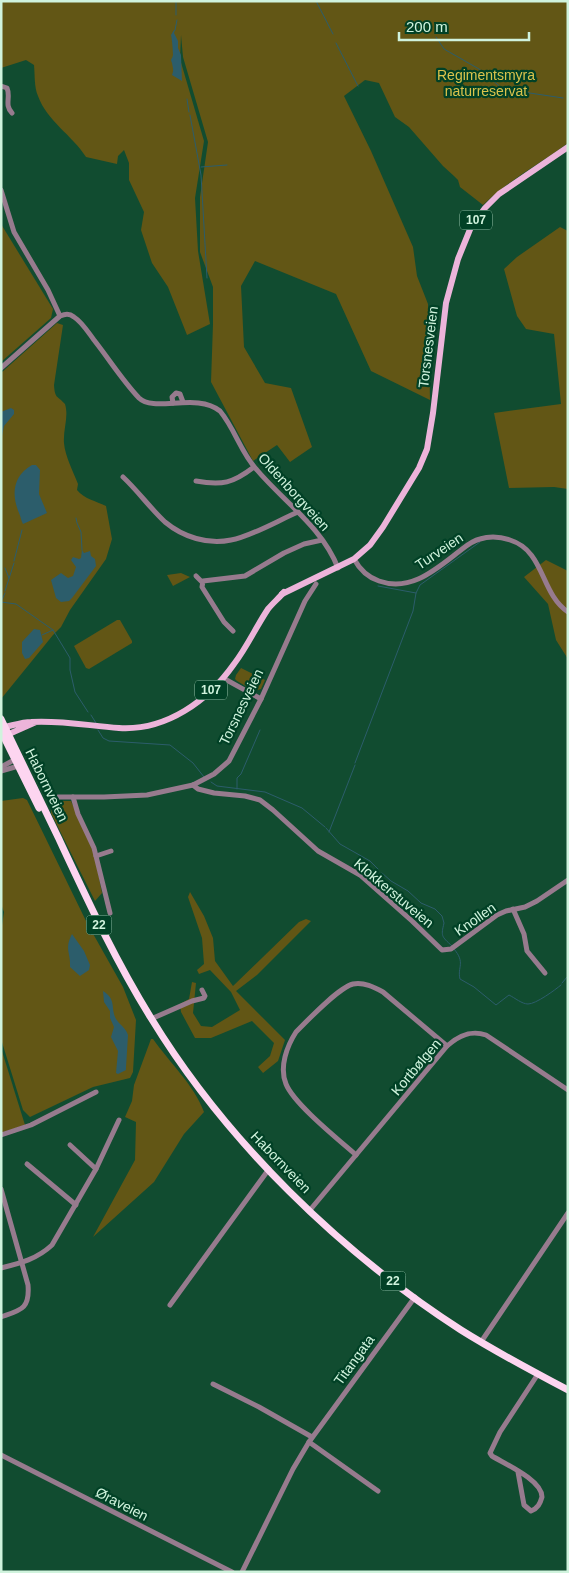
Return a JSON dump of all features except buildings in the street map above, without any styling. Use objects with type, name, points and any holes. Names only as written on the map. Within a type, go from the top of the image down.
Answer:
[{"type":"highway","name":"Habornveien","points":[[1,719],[4,731],[18,763],[120,966],[151,1019],[207,1098],[269,1169],[341,1238],[415,1297],[481,1342],[568,1390]]},
{"type":"main road","name":"Torsnesveien","points":[[4,731],[36,722],[48,721],[103,727],[135,728],[165,722],[191,707],[223,678],[238,659],[267,610],[292,585],[307,577],[338,568],[354,559],[370,545],[419,468],[427,450],[446,303],[458,259],[471,227],[498,194],[568,147]]},
{"type":"street","points":[[1,86],[7,88],[9,92],[7,105],[12,113]]},
{"type":"street","points":[[1,190],[14,232],[48,290],[60,316]]},
{"type":"street","points":[[1,368],[60,316],[69,314],[78,320],[121,377],[142,400],[155,404],[183,402],[180,394],[176,393],[172,397],[173,402]]},
{"type":"street","name":"Oldenborgveien","points":[[183,402],[216,408],[223,414],[254,467],[298,512],[322,540],[331,551],[338,568]]},
{"type":"street","points":[[196,481],[210,484],[235,480],[254,467]]},
{"type":"street","points":[[123,477],[167,524],[181,533],[198,539],[231,540],[298,512]]},
{"type":"street","name":"Turveien","points":[[354,559],[360,570],[375,579],[392,584],[400,584],[410,582],[432,572],[471,543],[481,538],[501,538],[513,541],[527,550],[539,566],[549,592],[558,605],[568,612]]},
{"type":"street","points":[[202,582],[206,579],[245,576],[284,553],[304,544],[322,540]]},
{"type":"street","points":[[196,576],[202,582],[202,587],[224,622],[234,631]]},
{"type":"street","name":"Torsnesveien","points":[[58,797],[96,798],[147,795],[193,785],[214,774],[229,761],[261,699],[301,609],[316,584]]},
{"type":"street","points":[[223,678],[261,699]]},
{"type":"street","points":[[1,767],[18,763]]},
{"type":"street","points":[[1,771],[18,763]]},
{"type":"street","name":"Klokkerstuveien","points":[[193,785],[198,789],[214,793],[244,796],[260,800],[318,851],[360,875],[412,921],[439,949],[446,951],[452,948]]},
{"type":"street","points":[[73,797],[96,856],[110,913]]},
{"type":"street","points":[[96,856],[111,851]]},
{"type":"street","name":"Knollen","points":[[452,948],[497,915],[525,907],[568,880]]},
{"type":"street","name":"Knollen","points":[[513,909],[524,934],[527,951],[545,973]]},
{"type":"street","points":[[356,1155],[306,1108],[290,1091],[286,1083],[284,1074],[286,1055],[290,1041],[296,1032],[342,990],[352,984],[366,984],[383,992],[448,1046]]},
{"type":"street","points":[[151,1019],[192,1001],[204,998],[202,990]]},
{"type":"street","name":"Kortbølgen","points":[[310,1210],[448,1046],[458,1037],[477,1033],[486,1035],[568,1090]]},
{"type":"street","points":[[1,1135],[31,1125],[96,1092]]},
{"type":"street","points":[[1,1268],[22,1263],[44,1253],[52,1245],[96,1169],[119,1120]]},
{"type":"street","points":[[70,1145],[96,1169]]},
{"type":"street","points":[[27,1164],[76,1205]]},
{"type":"street","points":[[170,1305],[269,1169]]},
{"type":"street","points":[[1,1189],[22,1263],[29,1298],[26,1304],[18,1310],[1,1317]]},
{"type":"street","points":[[481,1342],[568,1213]]},
{"type":"street","name":"Titangata","points":[[242,1572],[285,1484],[310,1440],[415,1297]]},
{"type":"street","points":[[518,1472],[524,1506],[531,1511],[534,1510],[540,1503],[542,1494],[539,1487],[532,1480],[492,1456],[490,1452],[500,1432],[538,1374]]},
{"type":"street","points":[[213,1384],[259,1407],[310,1440],[378,1491]]},
{"type":"street","name":"Øraveien","points":[[1,1455],[232,1572]]},
{"type":"green space","name":"Regimentsmyra naturreservat","points":[[1,1],[568,1],[568,143],[513,180],[483,205],[460,187],[458,180],[443,166],[409,127],[395,117],[379,83],[365,80],[344,96],[371,151],[413,247],[417,276],[428,304],[430,400],[371,371],[336,294],[255,261],[241,286],[244,347],[265,383],[291,388],[312,447],[290,462],[277,445],[253,461],[211,382],[213,287],[200,252],[200,197],[208,142],[183,57],[181,35],[180,59],[204,141],[195,198],[198,251],[210,324],[187,335],[168,287],[152,263],[141,230],[144,212],[129,180],[129,163],[124,150],[118,156],[117,164],[86,157],[42,105],[36,89],[34,65],[26,60],[1,68]]},
{"type":"green space","points":[[1,224],[53,309],[51,318],[1,362]]},
{"type":"green space","points":[[560,227],[568,231],[568,489],[554,487],[509,488],[494,413],[561,404],[554,334],[526,329],[517,316],[504,269],[517,257]]},
{"type":"green space","points":[[57,323],[63,325],[54,389],[56,395],[65,404],[66,409],[64,443],[66,453],[78,484],[77,490],[87,498],[106,506],[112,539],[106,559],[70,610],[61,627],[1,699],[1,373]]},
{"type":"green space","points":[[546,560],[568,571],[568,659],[556,640],[548,604],[524,577]]},
{"type":"green space","points":[[181,573],[190,577],[173,586],[167,575]]},
{"type":"green space","points":[[120,620],[132,643],[89,669],[86,668],[74,646]]},
{"type":"green space","points":[[241,668],[265,680],[261,689],[254,691],[235,679]]},
{"type":"green space","points":[[23,798],[27,800],[87,923],[123,987],[136,1020],[133,1072],[130,1078],[93,1087],[30,1117],[23,1110],[1,1039],[1,932],[4,912],[1,904],[1,801]]},
{"type":"green space","points":[[61,801],[71,801],[94,852],[102,893],[95,901],[51,813],[53,804]]},
{"type":"green space","points":[[190,892],[204,916],[213,938],[215,961],[233,986],[299,922],[306,919],[311,921],[257,975],[236,991],[285,1040],[278,1061],[263,1073],[258,1067],[270,1056],[274,1043],[252,1021],[211,1038],[195,1038],[181,1012],[180,1004],[189,999],[192,982],[196,983],[193,1013],[201,1026],[212,1027],[240,1010],[231,992],[210,970],[199,974],[197,970],[204,964],[202,938],[188,897]]},
{"type":"green space","points":[[151,1039],[153,1039],[188,1083],[204,1112],[184,1134],[154,1182],[93,1237],[135,1160],[136,1122],[125,1117],[132,1101],[134,1085]]},
{"type":"green space","points":[[1,1048],[25,1125],[1,1133]]},
{"type":"water","points":[[174,30],[181,55],[182,81],[172,75],[171,60],[173,53],[171,35]]},
{"type":"water","points":[[11,408],[14,410],[14,414],[4,426],[1,441],[1,412]]},
{"type":"water","points":[[32,465],[36,465],[40,470],[39,494],[47,513],[23,524],[16,506],[15,486],[21,474]]},
{"type":"water","points":[[82,550],[84,553],[90,551],[91,556],[95,559],[96,566],[72,598],[69,601],[61,602],[56,598],[51,580],[61,573],[68,578],[73,576],[76,567],[71,560],[73,557],[81,558]]},
{"type":"water","points":[[34,629],[40,630],[43,642],[29,658],[25,659],[22,653],[22,642]]},
{"type":"water","points":[[72,934],[84,951],[90,965],[89,970],[80,976],[70,967],[68,944]]},
{"type":"water","points":[[103,991],[110,997],[114,1015],[128,1035],[126,1070],[118,1074],[116,1073],[118,1051],[111,1037],[114,1027],[110,1018],[110,1011],[104,1002]]},
{"type":"waterway","points":[[176,1],[176,15]]},
{"type":"waterway","points":[[316,1],[333,34]]},
{"type":"waterway","points":[[175,30],[177,20]]},
{"type":"waterway","points":[[436,37],[444,49],[479,69],[503,89],[563,98]]},
{"type":"waterway","points":[[336,43],[358,86]]},
{"type":"waterway","points":[[187,99],[189,112]]},
{"type":"waterway","points":[[190,115],[201,175],[207,278]]},
{"type":"waterway","points":[[201,167],[227,165]]},
{"type":"waterway","points":[[76,518],[81,532],[82,550]]},
{"type":"waterway","points":[[14,561],[22,530]]},
{"type":"waterway","points":[[355,763],[413,611],[416,593],[420,585],[480,542]]},
{"type":"waterway","points":[[5,591],[14,563]]},
{"type":"waterway","points":[[5,568],[9,578]]},
{"type":"waterway","points":[[378,586],[416,593]]},
{"type":"waterway","points":[[1,602],[5,593]]},
{"type":"waterway","points":[[1,602],[16,604],[53,630],[70,658],[70,670],[75,692],[88,712]]},
{"type":"waterway","points":[[42,635],[53,630]]},
{"type":"waterway","points":[[91,715],[96,723]]},
{"type":"waterway","points":[[98,730],[103,738],[109,741],[170,745],[193,763],[204,777]]},
{"type":"waterway","points":[[237,789],[237,778],[241,774],[260,730]]},
{"type":"waterway","points":[[329,832],[355,765]]},
{"type":"waterway","points":[[211,782],[217,786],[265,792],[302,808],[325,827]]},
{"type":"waterway","points":[[326,828],[340,844],[370,861],[378,869]]},
{"type":"waterway","points":[[382,873],[408,891],[421,903],[435,909],[442,916],[444,923],[443,936],[452,946]]},
{"type":"waterway","points":[[454,949],[460,958],[460,979],[474,987],[496,1005],[509,995],[523,1003],[536,1002],[561,985]]},
{"type":"waterway","points":[[562,983],[568,976]]}]
